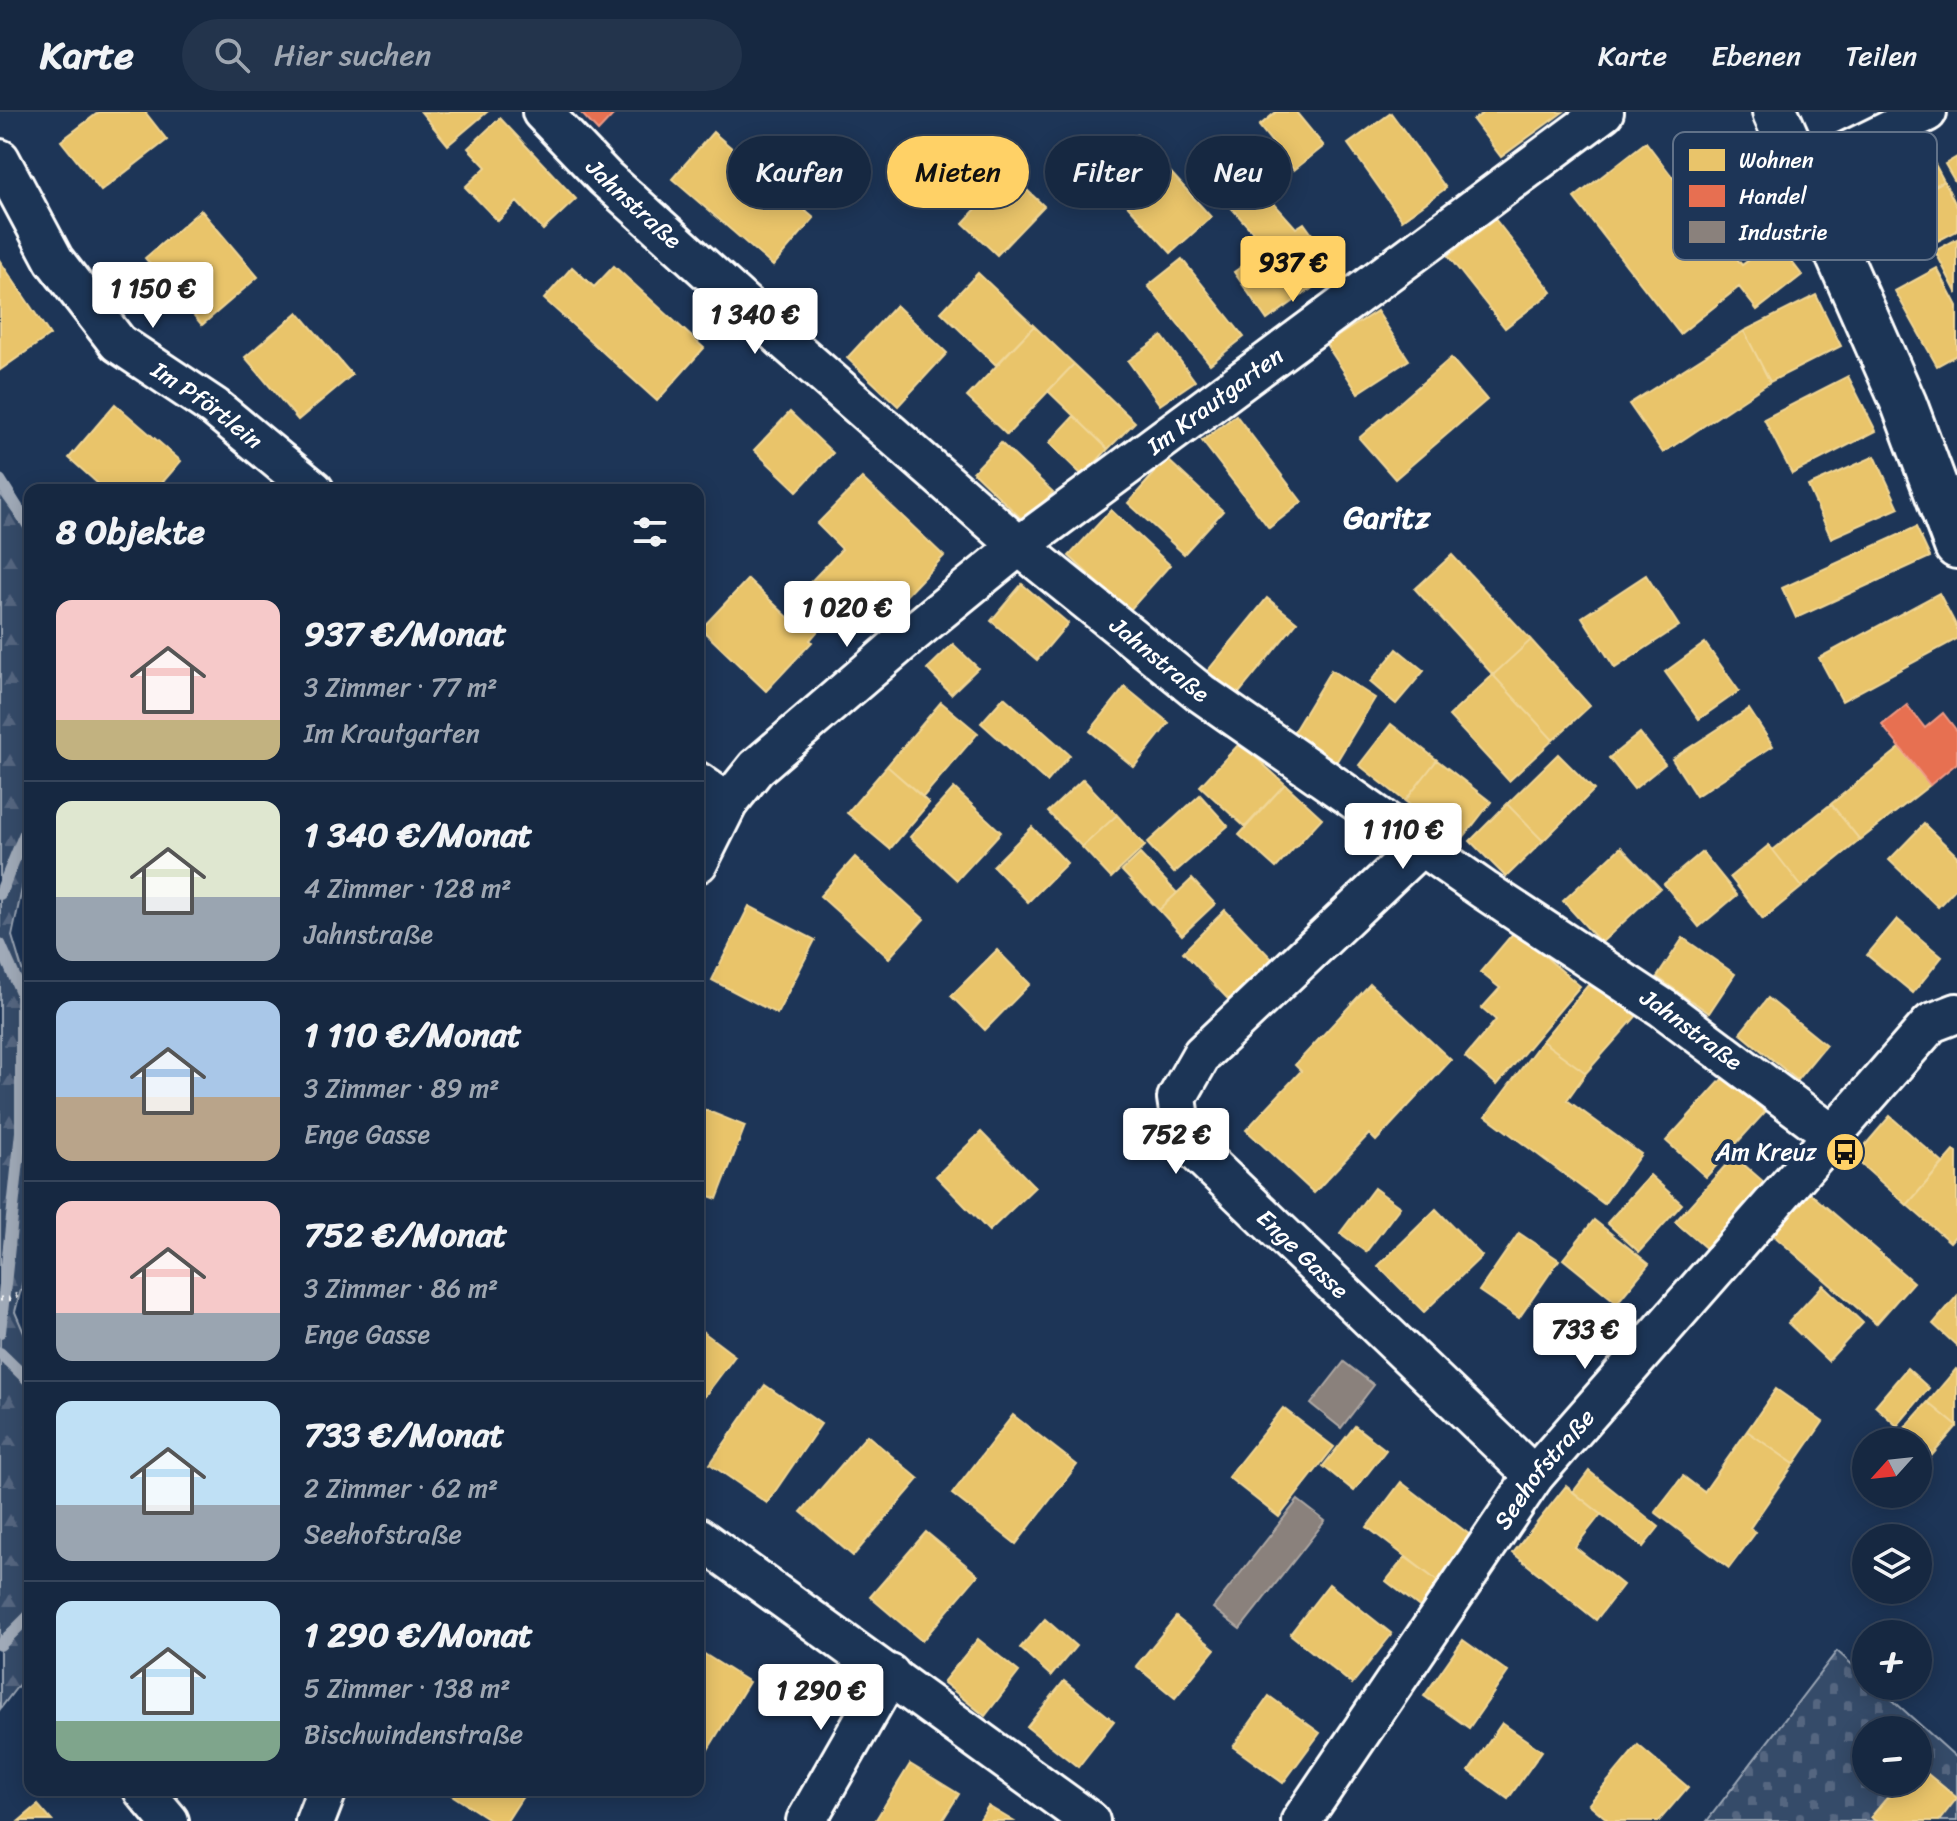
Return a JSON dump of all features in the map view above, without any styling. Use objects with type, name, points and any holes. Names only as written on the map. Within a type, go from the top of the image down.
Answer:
[{"type":"street","name":"Jahnstraße","points":[[542,112],[605,178],[650,219],[1019,546],[1201,693],[1421,846],[1663,1008],[1833,1135]]},
{"type":"street","name":"Im Krautgarten","points":[[704,835],[713,793],[756,768],[1019,546],[1604,112]]},
{"type":"street","points":[[1775,112],[1784,132]]},
{"type":"street","points":[[1886,132],[1927,112]]},
{"type":"street","name":"Im Pförtlein","points":[[0,159],[54,260],[118,343],[214,407],[307,484]]},
{"type":"street","points":[[1841,260],[1904,404],[1957,546]]},
{"type":"street","name":"Enge Gasse","points":[[1421,846],[1202,1054],[1177,1098],[1183,1139],[1534,1476]]},
{"type":"street","name":"Seehofstraße","points":[[1301,1821],[1534,1476],[1931,1023],[1957,1013]]},
{"type":"street","points":[[704,1541],[1090,1821]]},
{"type":"street","points":[[806,1821],[890,1674]]},
{"type":"street","points":[[148,1796],[169,1821]]},
{"type":"street","points":[[315,1821],[325,1796]]},
{"type":"path","points":[[0,1299],[9,1299],[24,1292]]},
{"type":"green space","points":[[0,493],[24,527],[24,879],[12,936],[24,976],[24,1277],[15,1312],[24,1333],[24,1678],[0,1709]]},
{"type":"green space","points":[[1837,1651],[1852,1664],[1852,1700],[1893,1700],[1910,1716],[1852,1716],[1852,1796],[1932,1796],[1932,1736],[1957,1758],[1957,1821],[1707,1821]]},
{"type":"building: Wohnen","points":[[99,112],[145,112],[167,140],[101,191],[61,141]]},
{"type":"building: Wohnen","points":[[421,112],[487,112],[448,145]]},
{"type":"building: Wohnen","points":[[1276,112],[1296,112],[1324,146],[1294,170],[1291,166],[1291,136],[1267,136],[1259,126]]},
{"type":"building: Wohnen","points":[[1485,112],[1563,112],[1501,157],[1473,120]]},
{"type":"building: Wohnen","points":[[1391,113],[1446,188],[1402,220],[1348,144]]},
{"type":"building: Wohnen","points":[[500,118],[576,199],[543,230],[517,202],[498,221],[465,187],[486,167],[468,148]]},
{"type":"building: Wohnen","points":[[713,132],[728,145],[728,208],[802,208],[814,218],[773,266],[672,179]]},
{"type":"building: Wohnen","points":[[1646,142],[1673,178],[1673,260],[1738,260],[1742,265],[1749,260],[1790,260],[1802,275],[1757,310],[1739,287],[1680,334],[1574,198]]},
{"type":"building: Wohnen","points":[[1957,157],[1957,185],[1945,164]]},
{"type":"building: Wohnen","points":[[1937,168],[1944,181],[1937,185]]},
{"type":"building: Wohnen","points":[[1170,172],[1186,189],[1186,208],[1203,208],[1211,217],[1171,253],[1130,208],[1170,208]]},
{"type":"building: Wohnen","points":[[1944,181],[1957,207],[1957,231],[1937,241],[1937,185]]},
{"type":"building: Wohnen","points":[[1029,192],[1044,206],[997,255],[963,223],[977,208],[1029,208]]},
{"type":"building: Wohnen","points":[[1232,208],[1278,208],[1296,228],[1304,223],[1338,270],[1267,320],[1234,272],[1267,248]]},
{"type":"building: Wohnen","points":[[201,210],[258,277],[202,325],[145,258]]},
{"type":"building: Wohnen","points":[[1495,219],[1552,292],[1505,328],[1448,256]]},
{"type":"building: Wohnen","points":[[1957,239],[1957,294],[1937,255],[1937,250]]},
{"type":"building: Wohnen","points":[[1182,259],[1244,337],[1210,364],[1148,286]]},
{"type":"building: Wohnen","points":[[0,261],[50,335],[0,370]]},
{"type":"building: Wohnen","points":[[614,266],[704,348],[657,401],[544,299],[572,267],[594,287]]},
{"type":"building: Wohnen","points":[[1937,268],[1957,306],[1957,355],[1937,366],[1895,291]]},
{"type":"building: Wohnen","points":[[978,273],[1034,326],[996,365],[941,312]]},
{"type":"building: Wohnen","points":[[1816,295],[1841,346],[1770,382],[1744,331]]},
{"type":"building: Wohnen","points":[[896,305],[947,353],[898,406],[847,358]]},
{"type":"building: Wohnen","points":[[1377,311],[1409,360],[1358,393],[1326,344]]},
{"type":"building: Wohnen","points":[[298,312],[352,375],[298,420],[245,357]]},
{"type":"building: Wohnen","points":[[1034,326],[1074,364],[1007,435],[967,397]]},
{"type":"building: Wohnen","points":[[1744,331],[1770,382],[1663,453],[1629,404]]},
{"type":"building: Wohnen","points":[[1162,336],[1195,381],[1160,405],[1128,361]]},
{"type":"building: Wohnen","points":[[1451,358],[1487,400],[1395,479],[1359,438]]},
{"type":"building: Wohnen","points":[[1074,364],[1135,422],[1108,449],[1048,391]]},
{"type":"building: Wohnen","points":[[1848,376],[1876,431],[1792,474],[1764,419]]},
{"type":"building: Wohnen","points":[[115,404],[181,461],[161,484],[98,484],[69,458]]},
{"type":"building: Wohnen","points":[[790,412],[833,453],[797,491],[754,450]]},
{"type":"building: Wohnen","points":[[1236,415],[1302,502],[1269,528],[1202,441]]},
{"type":"building: Wohnen","points":[[1074,416],[1108,449],[1083,476],[1049,443]]},
{"type":"building: Wohnen","points":[[1001,443],[1053,492],[1025,522],[973,472]]},
{"type":"building: Wohnen","points":[[1875,456],[1899,508],[1831,538],[1808,486]]},
{"type":"building: Wohnen","points":[[1167,459],[1223,511],[1184,554],[1128,503]]},
{"type":"building: Wohnen","points":[[862,478],[944,556],[899,603],[876,581],[829,629],[796,597],[842,549],[817,524]]},
{"type":"building: Wohnen","points":[[1111,510],[1170,565],[1129,611],[1069,556]]},
{"type":"building: Wohnen","points":[[1916,527],[1930,557],[1796,618],[1782,588]]},
{"type":"building: Wohnen","points":[[1452,555],[1531,640],[1493,675],[1415,589]]},
{"type":"building: Wohnen","points":[[1646,575],[1679,626],[1615,668],[1582,617]]},
{"type":"building: Wohnen","points":[[748,579],[790,619],[803,606],[823,625],[810,640],[812,642],[766,691],[704,632],[704,626]]},
{"type":"building: Wohnen","points":[[1022,584],[1068,623],[1037,660],[991,621]]},
{"type":"building: Wohnen","points":[[1939,593],[1957,627],[1957,639],[1842,701],[1819,658]]},
{"type":"building: Wohnen","points":[[1267,598],[1297,622],[1235,698],[1205,674]]},
{"type":"building: Wohnen","points":[[1531,640],[1590,706],[1553,740],[1493,675]]},
{"type":"building: Wohnen","points":[[1705,643],[1739,691],[1699,719],[1665,672]]},
{"type":"building: Wohnen","points":[[953,644],[978,668],[951,694],[927,669]]},
{"type":"building: Wohnen","points":[[1397,649],[1424,671],[1396,704],[1370,682]]},
{"type":"building: Wohnen","points":[[1331,670],[1375,698],[1335,764],[1291,736]]},
{"type":"building: Wohnen","points":[[1493,675],[1553,740],[1509,781],[1449,716]]},
{"type":"building: Wohnen","points":[[1125,687],[1169,723],[1134,767],[1090,731]]},
{"type":"building: Wohnen","points":[[1004,697],[1070,755],[1047,782],[981,723]]},
{"type":"building: Wohnen","points":[[941,702],[978,733],[923,797],[887,766]]},
{"type":"building: Wohnen","points":[[1749,709],[1773,746],[1696,796],[1672,759]]},
{"type":"building: Wohnen","points":[[1391,724],[1437,760],[1405,801],[1359,765]]},
{"type":"building: Wohnen","points":[[1640,733],[1665,764],[1634,789],[1609,758]]},
{"type":"building: Wohnen","points":[[1240,743],[1285,784],[1245,827],[1200,786]]},
{"type":"building: Wohnen","points":[[1900,748],[1930,785],[1860,840],[1831,804]]},
{"type":"building: Wohnen","points":[[1558,754],[1594,790],[1543,841],[1507,804]]},
{"type":"building: Wohnen","points":[[1437,760],[1491,802],[1459,843],[1405,801]]},
{"type":"building: Wohnen","points":[[887,766],[929,803],[890,849],[847,813]]},
{"type":"building: Wohnen","points":[[1083,779],[1117,815],[1082,847],[1048,812]]},
{"type":"building: Wohnen","points":[[1285,784],[1322,818],[1276,868],[1239,835]]},
{"type":"building: Wohnen","points":[[954,788],[1001,832],[957,880],[910,837]]},
{"type":"building: Wohnen","points":[[1200,795],[1228,826],[1174,873],[1147,843]]},
{"type":"building: Wohnen","points":[[1507,804],[1543,841],[1506,877],[1470,841]]},
{"type":"building: Wohnen","points":[[1831,804],[1860,840],[1802,887],[1773,850]]},
{"type":"building: Wohnen","points":[[1117,815],[1145,846],[1111,878],[1082,847]]},
{"type":"building: Wohnen","points":[[1924,824],[1957,856],[1957,887],[1938,907],[1889,860]]},
{"type":"building: Wohnen","points":[[1032,827],[1067,863],[1028,902],[993,866]]},
{"type":"building: Wohnen","points":[[1769,845],[1802,887],[1763,919],[1730,877]]},
{"type":"building: Wohnen","points":[[1621,847],[1660,888],[1601,943],[1563,901]]},
{"type":"building: Wohnen","points":[[1702,852],[1737,895],[1699,927],[1664,884]]},
{"type":"building: Wohnen","points":[[1140,854],[1177,893],[1159,910],[1122,871]]},
{"type":"building: Wohnen","points":[[855,857],[924,919],[889,958],[820,896]]},
{"type":"building: Wohnen","points":[[1192,879],[1215,904],[1182,935],[1159,910]]},
{"type":"building: Wohnen","points":[[749,906],[815,940],[777,1014],[712,980]]},
{"type":"building: Wohnen","points":[[1225,910],[1272,959],[1229,1000],[1183,952]]},
{"type":"building: Wohnen","points":[[1897,919],[1942,957],[1913,993],[1867,955]]},
{"type":"building: Wohnen","points":[[1515,931],[1580,986],[1497,1085],[1465,1057],[1496,1020],[1482,1008],[1500,988],[1480,972]]},
{"type":"building: Wohnen","points":[[1683,938],[1735,974],[1709,1013],[1657,977]]},
{"type":"building: Wohnen","points":[[997,950],[1030,984],[985,1030],[951,996]]},
{"type":"building: Wohnen","points":[[1593,979],[1640,1012],[1586,1073],[1542,1041]]},
{"type":"building: Wohnen","points":[[1370,984],[1451,1060],[1376,1141],[1369,1134],[1314,1193],[1246,1130],[1301,1071],[1295,1065]]},
{"type":"building: Wohnen","points":[[1768,998],[1826,1045],[1797,1080],[1740,1033]]},
{"type":"building: Wohnen","points":[[1542,1041],[1586,1073],[1567,1100],[1641,1154],[1604,1204],[1486,1116]]},
{"type":"building: Wohnen","points":[[1725,1076],[1765,1112],[1706,1177],[1666,1141]]},
{"type":"building: Wohnen","points":[[704,1109],[745,1126],[717,1199],[704,1194]]},
{"type":"building: Wohnen","points":[[1890,1116],[1943,1163],[1907,1205],[1854,1158]]},
{"type":"building: Wohnen","points":[[981,1132],[1035,1187],[989,1231],[936,1176]]},
{"type":"building: Wohnen","points":[[1954,1151],[1957,1153],[1957,1234],[1950,1242],[1907,1205]]},
{"type":"building: Wohnen","points":[[1734,1156],[1765,1183],[1707,1249],[1675,1222]]},
{"type":"building: Wohnen","points":[[1650,1175],[1682,1204],[1639,1252],[1607,1223]]},
{"type":"building: Wohnen","points":[[1374,1188],[1400,1207],[1366,1252],[1340,1233]]},
{"type":"building: Wohnen","points":[[1810,1193],[1913,1282],[1876,1324],[1773,1235]]},
{"type":"building: Wohnen","points":[[1436,1209],[1482,1256],[1424,1312],[1378,1266]]},
{"type":"building: Wohnen","points":[[1594,1220],[1649,1264],[1617,1303],[1563,1259]]},
{"type":"building: Wohnen","points":[[1519,1233],[1559,1260],[1519,1318],[1479,1291]]},
{"type":"building: Wohnen","points":[[1823,1285],[1863,1323],[1828,1361],[1788,1323]]},
{"type":"building: Wohnen","points":[[1957,1296],[1957,1346],[1933,1324]]},
{"type":"building: Wohnen","points":[[704,1333],[735,1356],[704,1397]]},
{"type":"building: Wohnen","points":[[1907,1368],[1929,1388],[1897,1426],[1875,1406]]},
{"type":"building: Wohnen","points":[[1957,1370],[1957,1426],[1928,1402]]},
{"type":"building: Wohnen","points":[[765,1385],[821,1424],[767,1503],[710,1464]]},
{"type":"building: Wohnen","points":[[1776,1389],[1823,1422],[1794,1464],[1747,1431]]},
{"type":"building: Wohnen","points":[[1928,1402],[1957,1426],[1933,1454],[1932,1428],[1905,1428]]},
{"type":"building: Wohnen","points":[[1283,1408],[1334,1447],[1279,1517],[1228,1477]]},
{"type":"building: Wohnen","points":[[1013,1415],[1077,1465],[1016,1544],[952,1494]]},
{"type":"building: Wohnen","points":[[1355,1426],[1386,1450],[1354,1491],[1323,1466]]},
{"type":"building: Wohnen","points":[[1747,1431],[1794,1464],[1750,1528],[1756,1532],[1729,1568],[1655,1512],[1683,1476],[1704,1492]]},
{"type":"building: Wohnen","points":[[867,1435],[919,1479],[853,1556],[801,1512]]},
{"type":"building: Wohnen","points":[[1589,1471],[1659,1527],[1643,1547],[1573,1492]]},
{"type":"building: Wohnen","points":[[1401,1482],[1474,1538],[1440,1583],[1367,1527]]},
{"type":"building: Wohnen","points":[[1566,1486],[1601,1514],[1575,1547],[1623,1585],[1596,1620],[1513,1553]]},
{"type":"building: Wohnen","points":[[926,1532],[978,1575],[922,1641],[870,1597]]},
{"type":"building: Wohnen","points":[[1405,1557],[1440,1583],[1421,1608],[1386,1581]]},
{"type":"building: Wohnen","points":[[1329,1584],[1392,1634],[1352,1684],[1290,1634]]},
{"type":"building: Wohnen","points":[[1176,1617],[1215,1649],[1175,1698],[1136,1666]]},
{"type":"building: Wohnen","points":[[1045,1619],[1076,1646],[1051,1676],[1020,1648]]},
{"type":"building: Wohnen","points":[[978,1639],[1019,1672],[985,1716],[943,1682]]},
{"type":"building: Wohnen","points":[[1463,1640],[1508,1672],[1469,1728],[1424,1696]]},
{"type":"building: Wohnen","points":[[704,1654],[749,1682],[704,1756]]},
{"type":"building: Wohnen","points":[[1064,1681],[1114,1721],[1078,1767],[1027,1727]]},
{"type":"building: Wohnen","points":[[1269,1696],[1320,1733],[1283,1783],[1233,1747]]},
{"type":"building: Wohnen","points":[[1502,1723],[1542,1751],[1508,1799],[1469,1771]]},
{"type":"building: Wohnen","points":[[1638,1745],[1688,1787],[1659,1821],[1609,1821],[1589,1804]]},
{"type":"building: Wohnen","points":[[910,1764],[959,1794],[942,1821],[875,1821]]},
{"type":"building: Wohnen","points":[[1932,1777],[1957,1798],[1939,1821],[1875,1821],[1871,1817],[1888,1796],[1932,1796]]},
{"type":"building: Wohnen","points":[[453,1796],[523,1796],[507,1821],[492,1821]]},
{"type":"building: Wohnen","points":[[38,1805],[52,1821],[19,1821]]},
{"type":"building: Wohnen","points":[[988,1806],[1013,1821],[979,1821]]},
{"type":"building: Handel","points":[[580,112],[616,112],[598,131]]},
{"type":"building: Handel","points":[[1907,705],[1925,728],[1943,713],[1957,731],[1957,763],[1930,785],[1882,725]]},
{"type":"building: Industrie","points":[[1344,1362],[1374,1385],[1341,1428],[1311,1404]]},
{"type":"building: Industrie","points":[[1298,1500],[1325,1521],[1240,1629],[1213,1608]]},
{"type":"waterway","points":[[0,480],[24,518]]},
{"type":"waterway","points":[[0,894],[24,836]]},
{"type":"waterway","points":[[0,944],[21,992],[21,1132],[0,1332]]},
{"type":"waterway","points":[[0,1353],[24,1376]]},
{"type":"waterway","points":[[0,1645],[24,1621]]},
{"type":"place","name":"Am Kreuz","points":[[1845,1152]]},
{"type":"district","name":"Garitz","points":[[1387,517]]}]
